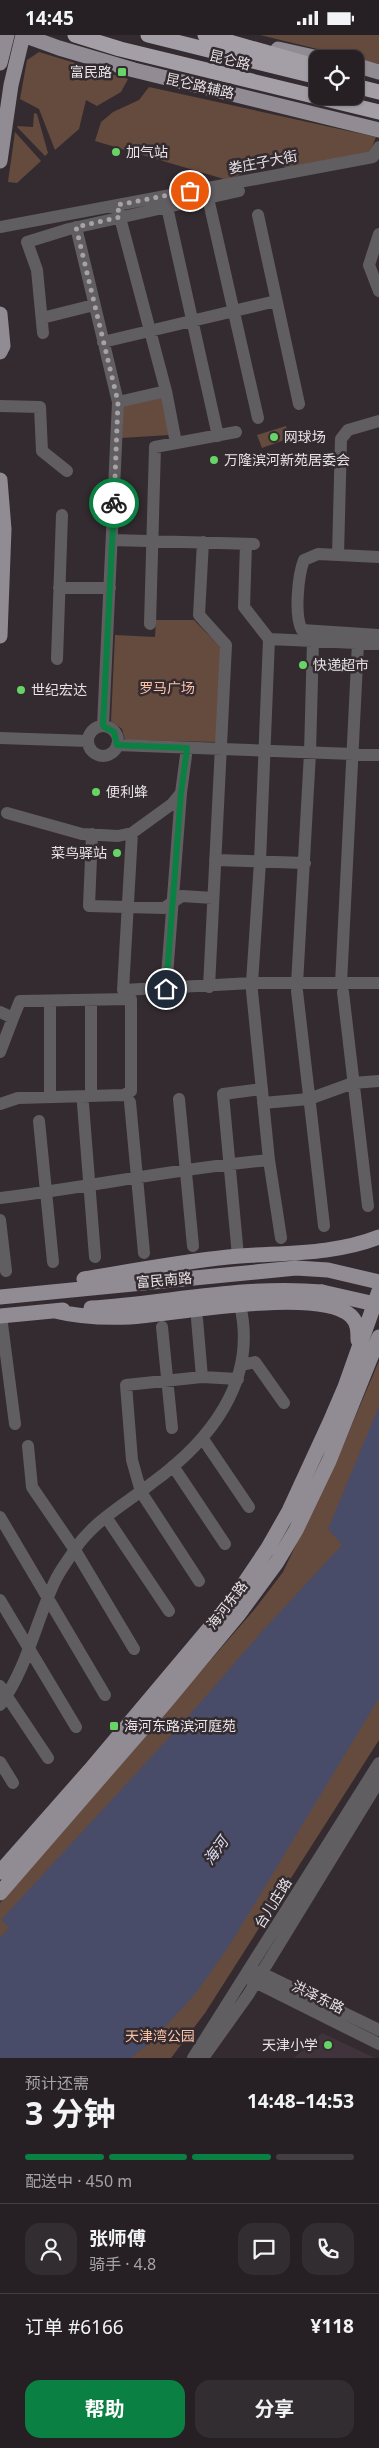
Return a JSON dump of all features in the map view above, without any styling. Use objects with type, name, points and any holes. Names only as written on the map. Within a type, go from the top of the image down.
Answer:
[{"type":"highway","name":"昆仑路","points":[[75,35],[120,49],[379,113]]},
{"type":"highway","name":"昆仑路","points":[[148,35],[309,75]]},
{"type":"highway","points":[[205,35],[309,64]]},
{"type":"highway","points":[[364,86],[377,91]]},
{"type":"highway","points":[[364,88],[377,91]]},
{"type":"main road","points":[[0,63],[6,35]]},
{"type":"main road","points":[[0,161],[11,85],[23,35]]},
{"type":"main road","name":"昆仑路辅路","points":[[23,35],[134,70],[379,130]]},
{"type":"main road","points":[[209,35],[309,56]]},
{"type":"main road","points":[[17,59],[25,47],[44,43]]},
{"type":"main road","points":[[0,58],[7,62],[11,85]]},
{"type":"main road","points":[[364,67],[379,71]]},
{"type":"main road","points":[[0,314],[3,346],[0,353]]},
{"type":"main road","points":[[0,480],[4,529],[0,636]]},
{"type":"main road","points":[[52,1291],[82,1279],[238,1256],[316,1251],[356,1246],[379,1237]]},
{"type":"main road","name":"富民南路","points":[[0,1297],[296,1268],[328,1270],[379,1282]]},
{"type":"main road","name":"富民南路","points":[[1,1316],[284,1290],[322,1292],[379,1305]]},
{"type":"main road","name":"海河东路","points":[[0,1872],[90,1770],[242,1587],[268,1548],[289,1511],[330,1422],[379,1291]]},
{"type":"main road","points":[[55,1311],[90,1316],[130,1317],[289,1301],[338,1310],[350,1315],[357,1323],[357,1352]]},
{"type":"main road","name":"海河东路","points":[[0,1893],[164,1704],[238,1615],[277,1562],[296,1529],[329,1461],[379,1337]]},
{"type":"street","name":"娄庄子大街","points":[[0,227],[119,211],[373,157],[379,147]]},
{"type":"street","points":[[43,333],[37,270],[27,242],[119,211],[167,207],[239,191]]},
{"type":"street","points":[[208,198],[258,418]]},
{"type":"street","points":[[167,207],[218,436]]},
{"type":"street","points":[[119,211],[166,391],[176,443]]},
{"type":"street","points":[[258,215],[299,404]]},
{"type":"street","points":[[76,227],[118,402],[103,726]]},
{"type":"street","points":[[379,235],[370,265],[379,291]]},
{"type":"street","points":[[103,342],[276,301]]},
{"type":"street","points":[[42,318],[94,305]]},
{"type":"street","points":[[118,402],[166,391]]},
{"type":"street","points":[[0,406],[40,407],[42,451],[67,471]]},
{"type":"street","points":[[338,555],[340,439],[348,430],[379,421]]},
{"type":"street","points":[[150,624],[154,541],[155,447],[236,432]]},
{"type":"street","points":[[57,659],[62,515]]},
{"type":"street","points":[[112,540],[250,544],[244,607],[269,639],[260,862],[252,987],[269,1160],[281,1238]]},
{"type":"street","points":[[203,542],[199,615],[226,645],[209,987]]},
{"type":"street","points":[[379,557],[318,554],[304,560],[301,568],[299,624],[302,630],[315,632],[379,635]]},
{"type":"street","points":[[59,587],[110,588]]},
{"type":"street","points":[[269,639],[379,644]]},
{"type":"street","points":[[313,641],[310,753],[297,988],[324,1226]]},
{"type":"street","points":[[358,643],[342,988],[368,1206]]},
{"type":"street","points":[[103,726],[114,732],[117,745],[112,753],[103,756],[94,753],[88,741],[91,733],[103,726]]},
{"type":"street","points":[[0,738],[88,741]]},
{"type":"street","points":[[117,745],[379,755]]},
{"type":"street","points":[[166,989],[181,793],[187,748]]},
{"type":"street","points":[[7,813],[82,834],[118,836],[132,833],[172,805],[181,793]]},
{"type":"street","points":[[132,833],[124,991],[209,987],[342,988],[379,983]]},
{"type":"street","points":[[92,834],[89,906],[164,908],[182,896],[213,898]]},
{"type":"street","points":[[215,860],[304,863]]},
{"type":"street","points":[[0,1052],[20,1001],[131,999],[131,1091],[124,1095],[87,1100],[50,1097],[18,1098],[0,1104]]},
{"type":"street","points":[[91,1000],[87,1100],[95,1257]]},
{"type":"street","points":[[50,1001],[50,1097]]},
{"type":"street","points":[[0,1013],[13,1018]]},
{"type":"street","points":[[264,1103],[309,1099],[353,1083],[379,1081]]},
{"type":"street","points":[[238,1256],[222,1094],[262,1089]]},
{"type":"street","points":[[179,1099],[193,1245]]},
{"type":"street","points":[[130,1102],[144,1253]]},
{"type":"street","points":[[39,1121],[53,1262]]},
{"type":"street","points":[[0,1198],[186,1169],[269,1160]]},
{"type":"street","points":[[0,1220],[6,1271]]},
{"type":"street","points":[[48,1758],[2,1695],[28,1648],[55,1579],[87,1533],[173,1466],[203,1439],[221,1413],[238,1379],[242,1365],[246,1340],[240,1305]]},
{"type":"street","points":[[1,1316],[15,1424]]},
{"type":"street","points":[[197,1319],[202,1377]]},
{"type":"street","points":[[162,1327],[172,1428]]},
{"type":"street","points":[[242,1365],[255,1362],[284,1403]]},
{"type":"street","points":[[199,1581],[141,1492],[132,1460],[126,1385],[202,1377],[238,1379]]},
{"type":"street","points":[[203,1439],[249,1507]]},
{"type":"street","points":[[28,1446],[32,1487],[75,1550],[134,1649]]},
{"type":"street","points":[[173,1466],[225,1544]]},
{"type":"street","points":[[0,1517],[105,1695]]},
{"type":"street","points":[[106,1517],[169,1611]]},
{"type":"street","points":[[1,1602],[76,1727]]},
{"type":"street","points":[[0,1762],[13,1783]]},
{"type":"street","name":"台儿庄路","points":[[203,2058],[379,1763]]},
{"type":"street","name":"台儿庄路","points":[[193,2058],[253,1975],[379,1781]]},
{"type":"street","name":"洪泽东路","points":[[253,1975],[379,2030]]},
{"type":"street","name":"洪泽东路","points":[[253,1975],[379,2044]]},
{"type":"shaded area","name":"天津小学","points":[[322,2033],[375,2058],[294,2058]]},
{"type":"green space","points":[[260,35],[379,35],[379,64],[364,60],[364,50],[322,50]]},
{"type":"green space","points":[[39,52],[128,79],[121,92],[97,106],[86,100],[79,129],[55,150],[39,109],[20,99],[27,60]]},
{"type":"green space","points":[[149,87],[376,137],[370,152],[287,168],[268,159],[242,174],[224,179],[95,141],[101,122],[113,112],[139,100]]},
{"type":"green space","points":[[34,113],[37,114],[48,153],[45,156],[17,126],[33,127]]},
{"type":"green space","points":[[15,132],[41,161],[17,183],[8,182]]},
{"type":"green space","points":[[163,396],[169,435],[121,438],[122,404]]},
{"type":"green space","name":"网球场","points":[[286,426],[290,438],[262,448],[257,435]]},
{"type":"green space","name":"罗马广场","points":[[156,620],[194,620],[222,649],[218,742],[125,740],[122,729],[111,721],[115,635],[155,637]]},
{"type":"green space","name":"天津湾公园","points":[[379,1361],[379,1740],[205,2013],[171,2058],[0,2058],[0,1903],[254,1610],[283,1572],[342,1448]]},
{"type":"water","name":"海河","points":[[379,1406],[379,1698],[229,1946],[196,1993],[152,2041],[131,2058],[0,2058],[0,1938],[9,1927],[1,1920],[185,1720],[264,1629],[342,1545],[328,1529]]},
{"type":"way so far","points":[[114,503],[118,402],[76,227],[120,217],[117,205],[190,191]]},
{"type":"place","name":"富民路","points":[[122,72]]},
{"type":"place","name":"加气站","points":[[116,152]]},
{"type":"place","name":"网球场","points":[[274,437]]},
{"type":"place","name":"万隆滨河新苑居委会","points":[[214,460]]},
{"type":"place","name":"快递超市","points":[[303,665]]},
{"type":"place","name":"世纪宏达","points":[[21,690]]},
{"type":"place","name":"便利蜂","points":[[96,792]]},
{"type":"place","name":"菜鸟驿站","points":[[117,853]]},
{"type":"place","name":"海河东路滨河庭苑","points":[[114,1726]]},
{"type":"place","name":"天津小学","points":[[328,2045]]},
{"type":"route","points":[[114,503],[103,726],[111,729],[117,736],[117,745],[187,748],[181,793],[166,989]]}]
